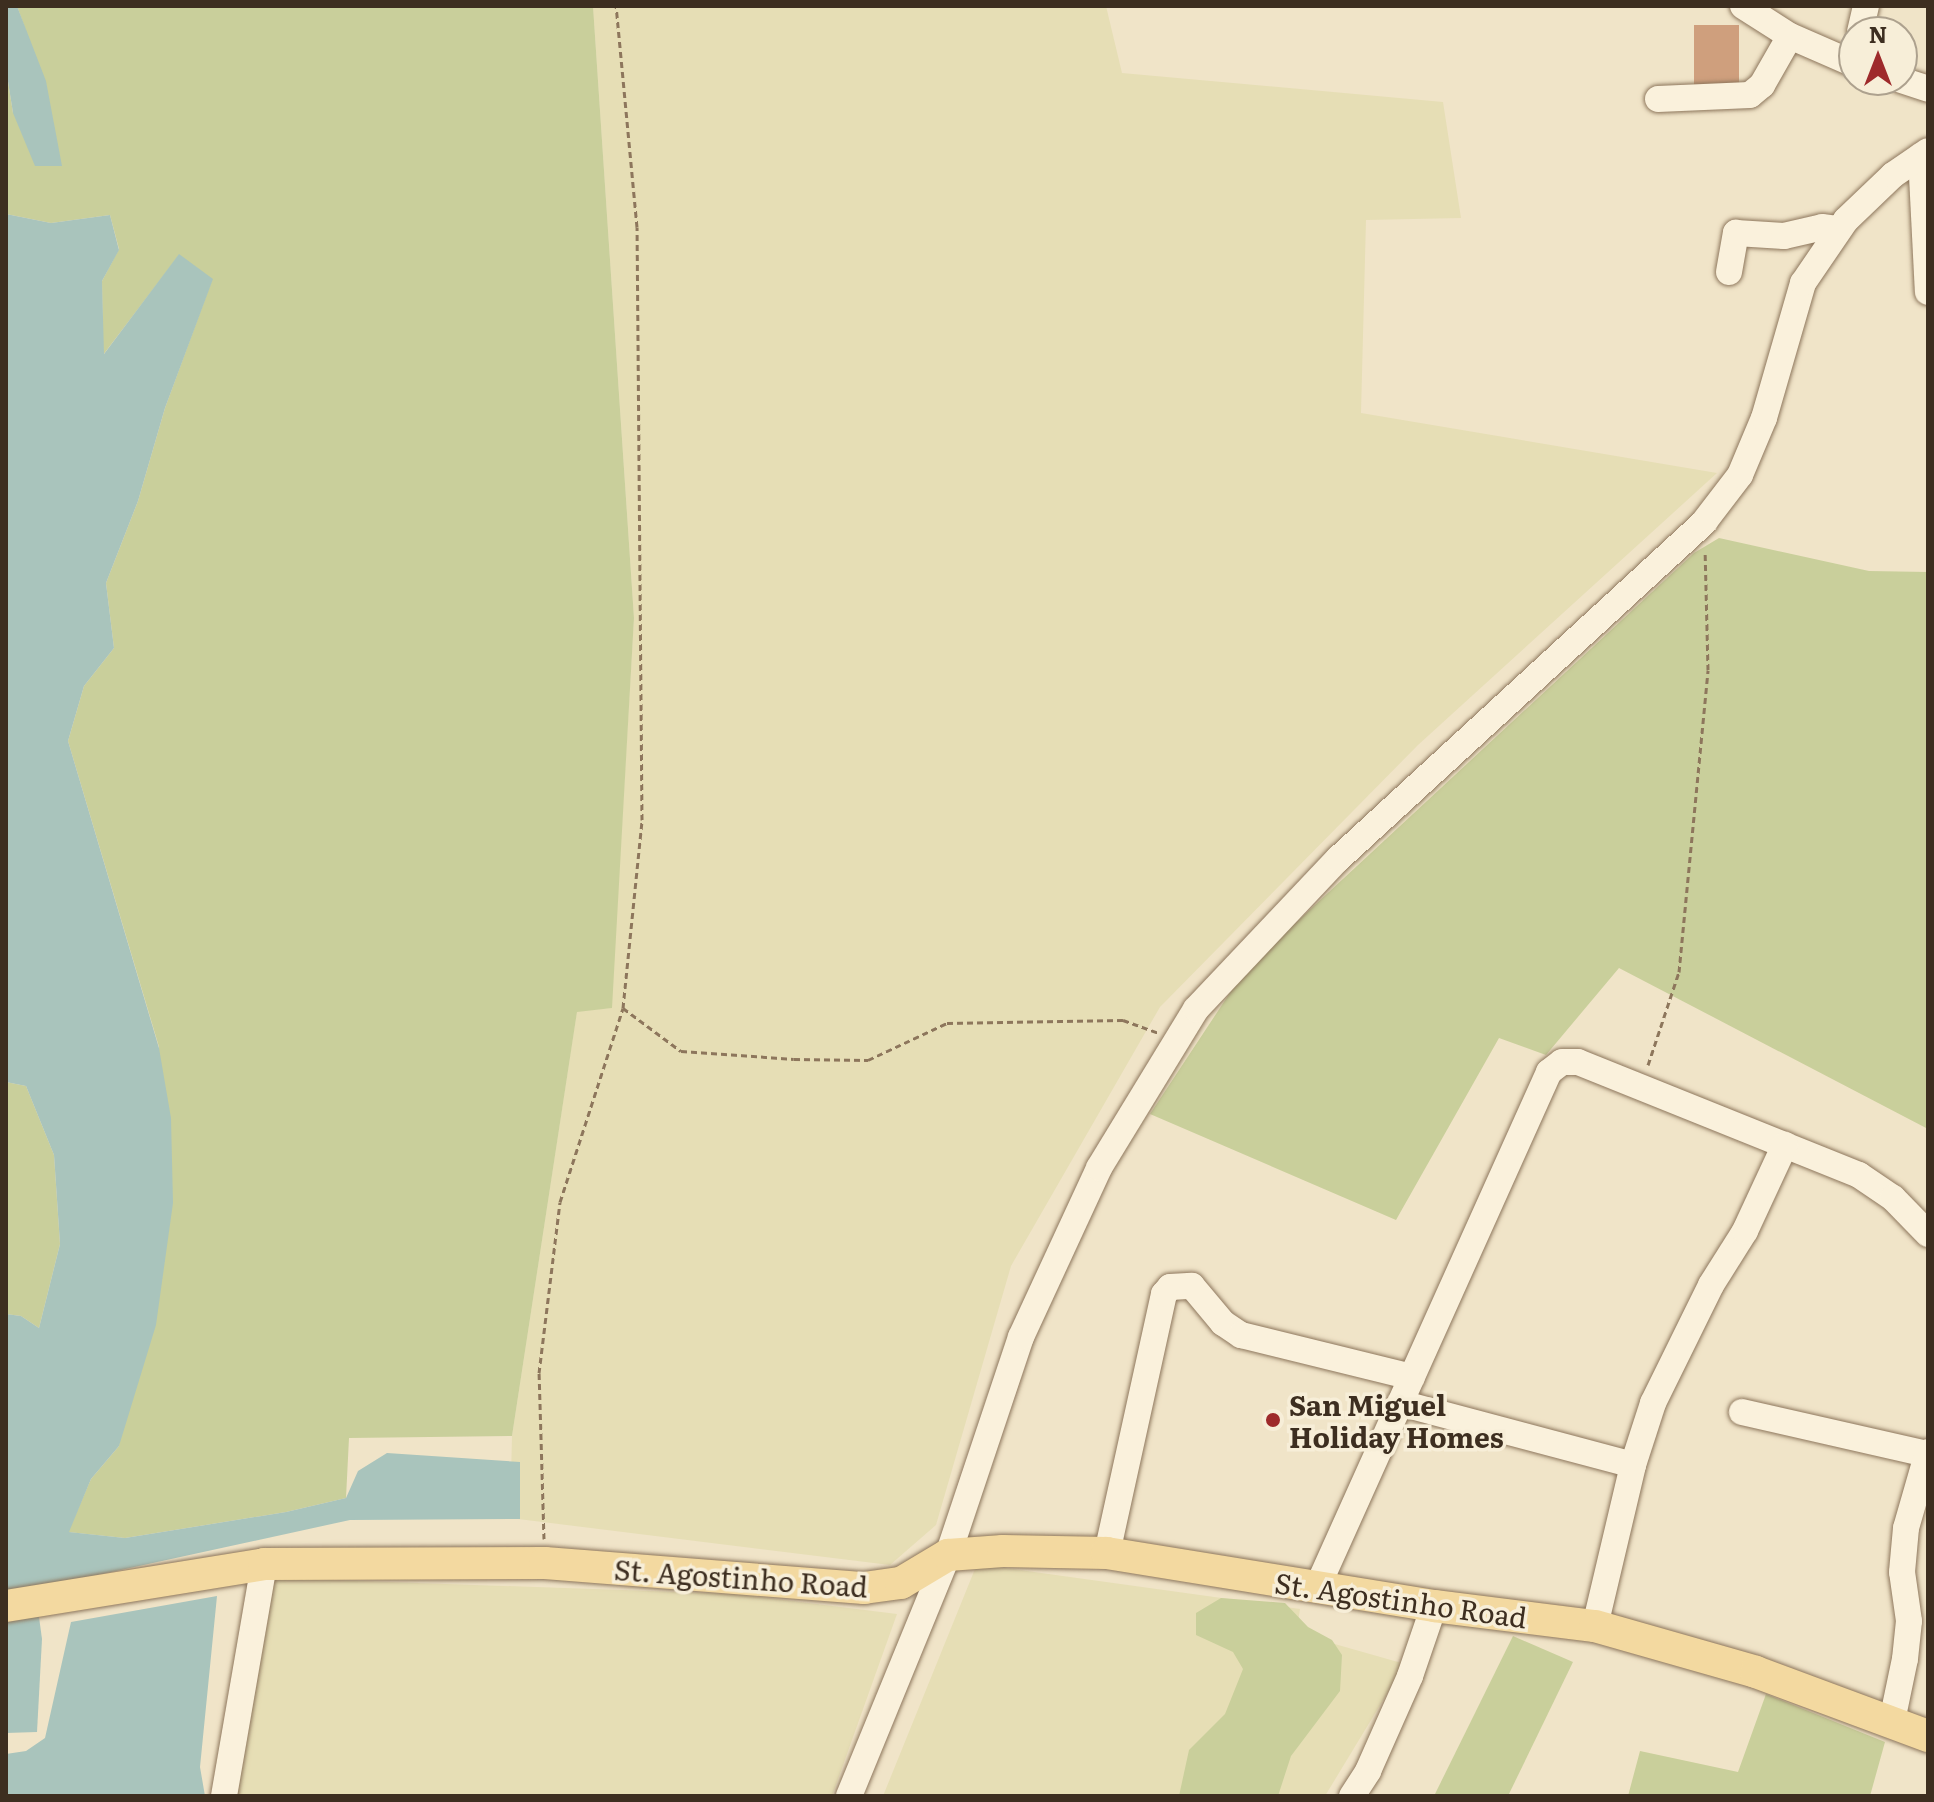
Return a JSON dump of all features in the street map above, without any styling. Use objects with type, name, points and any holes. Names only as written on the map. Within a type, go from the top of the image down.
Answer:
[{"type":"main road","name":"St. Agostinho Road","points":[[6,1606],[264,1564],[545,1563],[864,1588],[901,1583],[948,1555],[1003,1551],[1107,1553],[1434,1606],[1595,1626],[1756,1672],[1928,1736]]},
{"type":"street","points":[[1743,6],[1790,36],[1838,57]]},
{"type":"street","points":[[1658,99],[1750,95],[1762,85],[1790,36]]},
{"type":"street","points":[[849,1796],[948,1555],[1021,1337],[1099,1168],[1196,1009],[1338,859],[1704,522],[1740,475],[1764,418],[1803,283],[1839,229],[1893,175],[1924,154]]},
{"type":"street","points":[[1924,154],[1928,292]]},
{"type":"street","points":[[1729,272],[1736,233],[1784,236],[1822,227],[1839,229]]},
{"type":"street","points":[[1317,1588],[1549,1072],[1562,1062],[1578,1062],[1859,1175],[1893,1198],[1928,1234]]},
{"type":"street","points":[[1595,1626],[1633,1465],[1653,1403],[1711,1285],[1745,1231],[1785,1145]]},
{"type":"street","points":[[1107,1553],[1164,1294],[1170,1287],[1192,1286],[1223,1323],[1241,1335],[1412,1377]]},
{"type":"street","points":[[1400,1403],[1633,1465]]},
{"type":"street","points":[[1742,1412],[1928,1453],[1906,1528],[1902,1572],[1909,1621],[1905,1659],[1892,1721]]},
{"type":"street","points":[[224,1796],[264,1564]]},
{"type":"street","points":[[1352,1796],[1368,1771],[1410,1676],[1434,1606]]},
{"type":"path","points":[[545,1563],[539,1373],[560,1202],[623,1008],[642,820],[637,227],[616,6]]},
{"type":"path","points":[[1640,1087],[1679,972],[1708,670],[1704,522]]},
{"type":"path","points":[[623,1008],[681,1051],[794,1059],[868,1060],[947,1023],[1123,1020],[1178,1040]]},
{"type":"shaded area","points":[[593,6],[1106,6],[1122,73],[1443,102],[1461,218],[1366,220],[1361,413],[1717,473],[1418,745],[1160,1007],[1011,1266],[936,1525],[890,1565],[510,1518],[512,1436],[577,1011],[611,1008],[634,618]]},
{"type":"shaded area","points":[[977,1564],[1300,1609],[1296,1633],[1405,1664],[1325,1796],[883,1796]]},
{"type":"shaded area","points":[[274,1578],[735,1594],[897,1614],[832,1796],[237,1796]]},
{"type":"green space","points":[[17,6],[593,6],[634,618],[612,1008],[577,1012],[512,1436],[349,1438],[346,1498],[286,1512],[125,1538],[68,1532],[91,1479],[119,1446],[159,1047],[68,741],[84,686],[114,648],[106,583],[138,501],[165,408],[212,280],[179,255],[103,355],[102,281],[119,249],[110,215],[51,223],[6,214],[6,69],[13,113],[26,31]]},
{"type":"green space","points":[[1719,538],[1869,571],[1928,572],[1928,1129],[1619,968],[1546,1055],[1499,1038],[1396,1220],[1150,1114],[1245,970],[1694,553]]},
{"type":"green space","points":[[6,1082],[26,1086],[54,1155],[60,1244],[39,1328],[21,1316],[6,1314]]},
{"type":"green space","points":[[1221,1598],[1285,1603],[1308,1627],[1332,1640],[1342,1655],[1340,1691],[1291,1756],[1278,1796],[1179,1796],[1189,1750],[1225,1714],[1243,1669],[1233,1652],[1196,1635],[1196,1613]]},
{"type":"green space","points":[[1513,1636],[1573,1662],[1508,1796],[1434,1796]]},
{"type":"green space","points":[[1766,1694],[1885,1742],[1870,1796],[1628,1796],[1640,1751],[1738,1772]]},
{"type":"water","points":[[6,6],[17,6],[46,81],[62,166],[35,166],[13,113],[6,69]]},
{"type":"water","points":[[6,214],[51,223],[110,215],[119,250],[102,281],[104,354],[179,254],[213,279],[165,408],[138,501],[106,583],[114,648],[84,686],[68,741],[159,1048],[171,1118],[173,1203],[156,1325],[119,1446],[91,1479],[69,1532],[125,1538],[286,1512],[346,1498],[358,1471],[387,1453],[520,1462],[520,1519],[350,1520],[6,1595],[6,1314],[21,1316],[39,1328],[60,1244],[54,1155],[26,1086],[6,1082]]},
{"type":"water","points":[[217,1596],[200,1767],[205,1796],[6,1796],[6,1754],[26,1751],[45,1738],[71,1622]]},
{"type":"water","points":[[6,1617],[39,1617],[42,1639],[37,1732],[6,1733]]},
{"type":"building","points":[[1694,25],[1739,25],[1739,87],[1694,87]]},
{"type":"place","name":"San Miguel Holiday Homes","points":[[1273,1420]]}]
